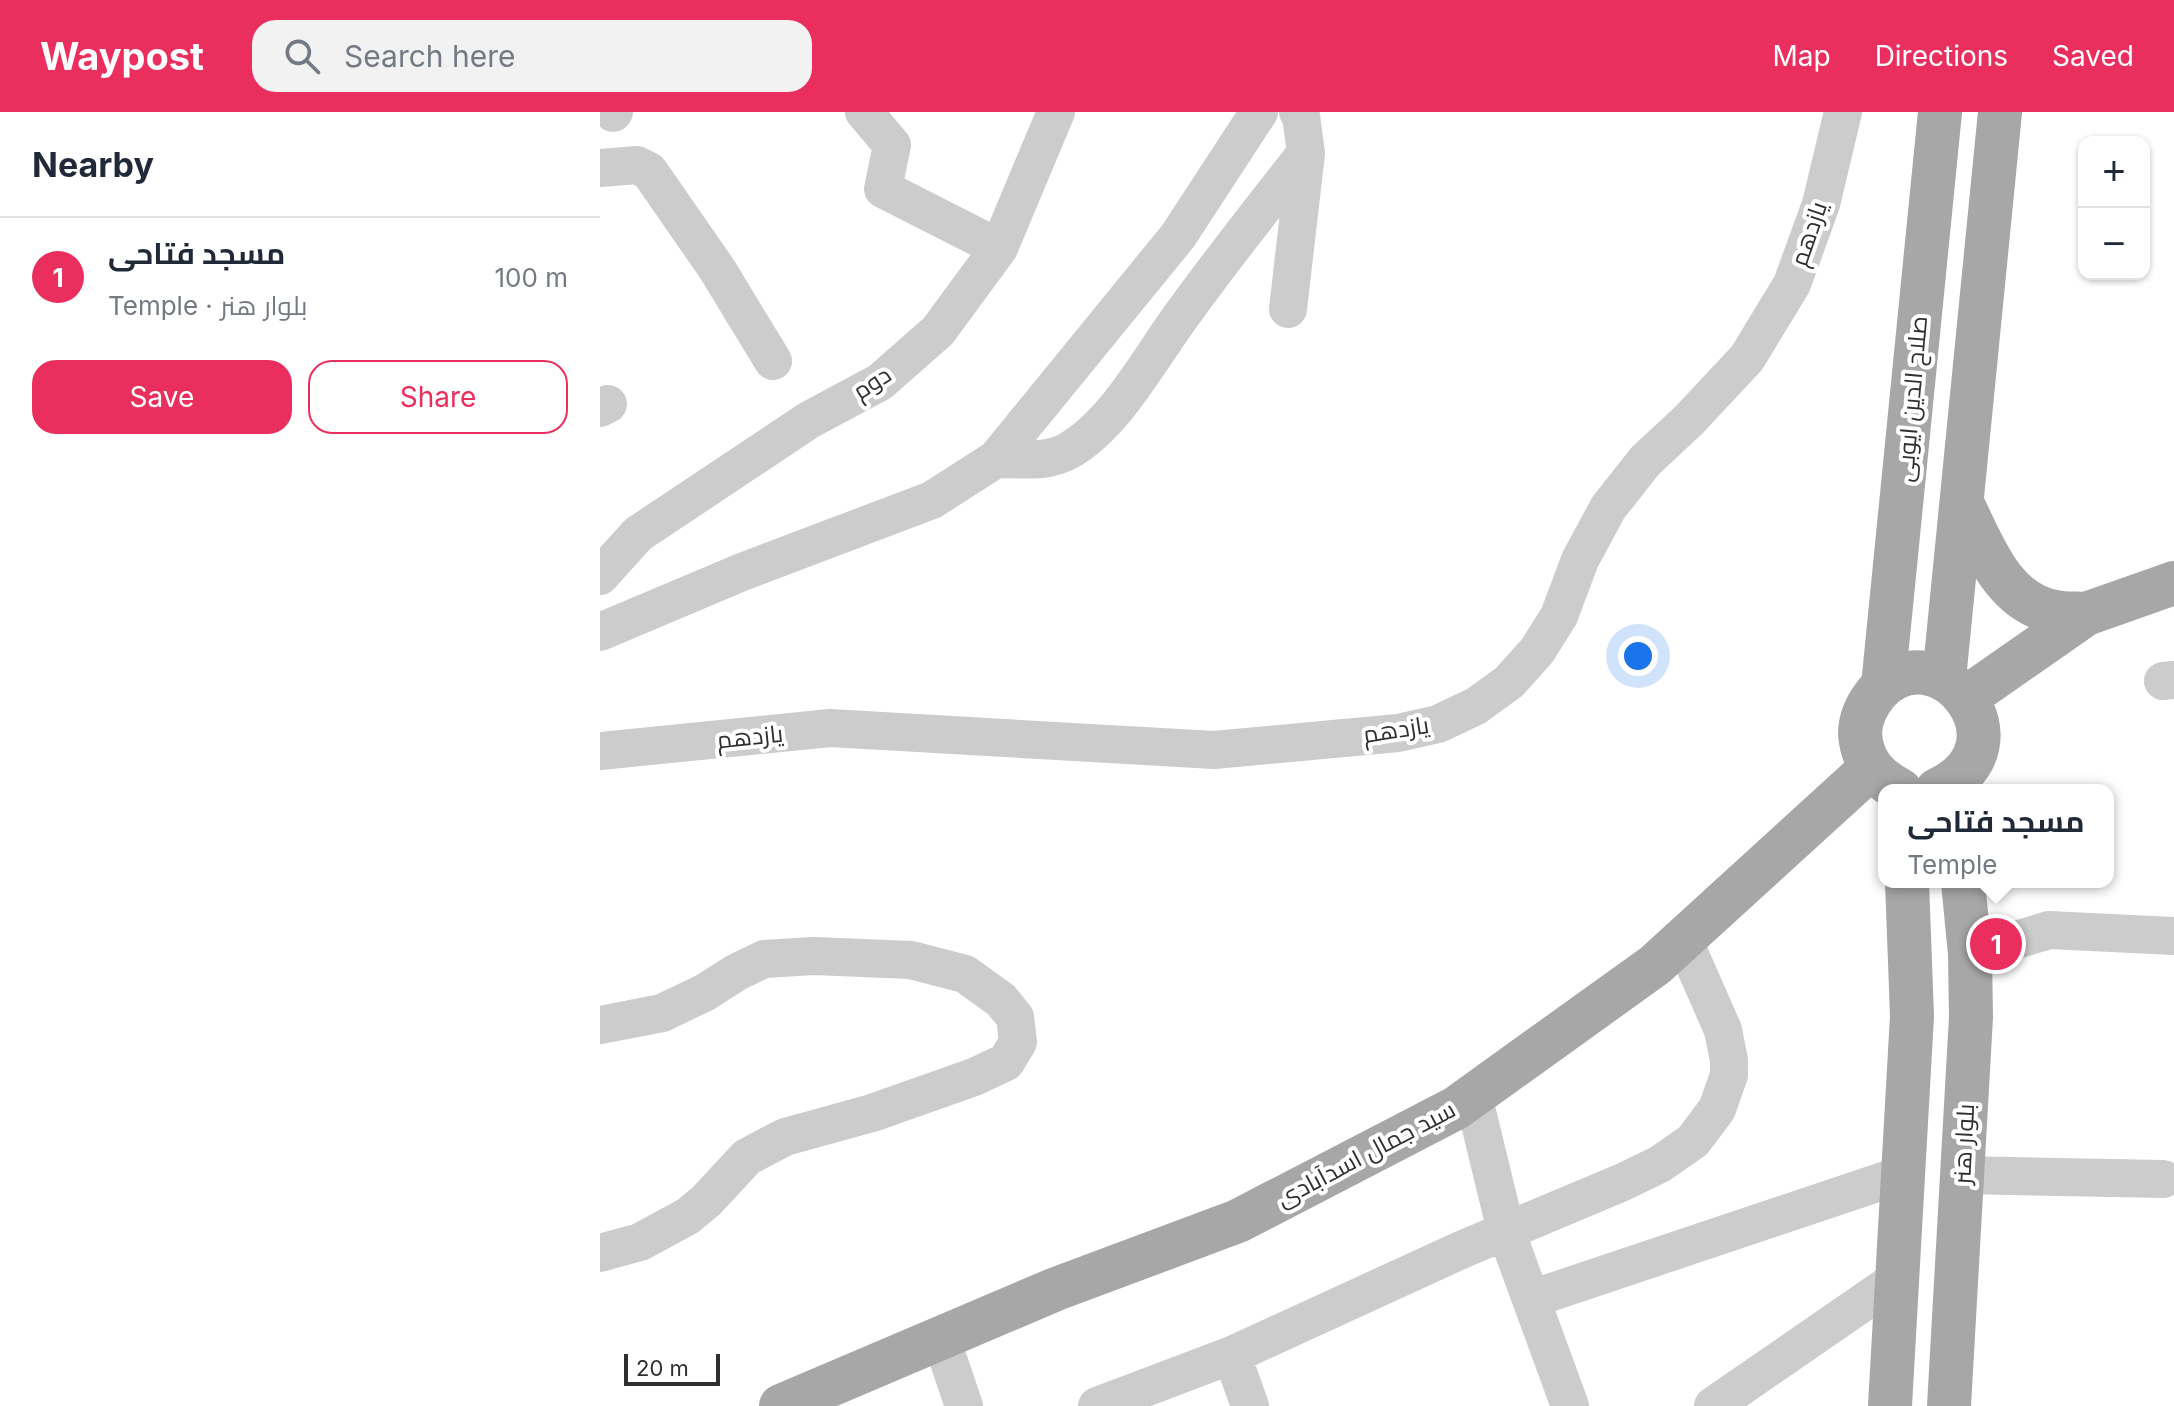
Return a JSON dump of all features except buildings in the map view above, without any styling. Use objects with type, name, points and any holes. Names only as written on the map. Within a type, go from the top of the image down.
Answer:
[{"type":"main road","name":"صلاح الدین ایوبی","points":[[1883,686],[1940,112]]},
{"type":"main road","points":[[1955,688],[1961,502],[2000,112]]},
{"type":"main road","points":[[1961,502],[2007,587],[2053,612],[2086,614]]},
{"type":"main road","points":[[1955,688],[2086,614],[2174,583]]},
{"type":"main road","points":[[1886,779],[1861,747],[1860,725],[1867,703],[1883,686],[1902,676],[1923,673],[1955,688],[1977,719],[1978,743],[1969,766],[1951,784]]},
{"type":"main road","name":"سید جمال اسدآبادی","points":[[781,1406],[1056,1289],[1238,1221],[1456,1108],[1655,965],[1683,939],[1878,785]]},
{"type":"main road","points":[[1890,1406],[1912,1016],[1907,888]]},
{"type":"main road","name":"بلوار هنر","points":[[1956,1405],[1962,1175],[1971,1017],[1970,954],[1964,888]]},
{"type":"street","points":[[864,112],[892,145],[883,189],[999,248]]},
{"type":"street","name":"دوم","points":[[600,576],[638,534],[809,420],[880,382],[938,331],[999,248],[1056,112]]},
{"type":"street","points":[[600,632],[742,572],[932,500],[996,459],[1178,236],[1259,112]]},
{"type":"street","points":[[1288,309],[1306,153],[1298,112]]},
{"type":"street","name":"یازدهم","points":[[600,751],[830,728],[1214,750],[1398,733],[1438,724],[1476,706],[1509,682],[1537,651],[1559,616],[1580,560],[1608,508],[1645,461],[1689,420],[1747,358],[1792,284],[1821,204],[1843,112]]},
{"type":"street","points":[[996,459],[1049,459],[1068,451],[1094,431],[1144,372],[1182,315],[1306,153]]},
{"type":"street","points":[[600,168],[637,165],[649,171],[717,269],[773,361]]},
{"type":"street","points":[[1970,954],[2049,930],[2174,936]]},
{"type":"street","points":[[1097,1406],[1232,1355],[1660,1164],[1693,1141],[1717,1109],[1729,1075],[1728,1048],[1683,939]]},
{"type":"street","points":[[600,1025],[662,1013],[764,959],[814,956],[883,958],[911,960],[965,974],[1001,1000],[1015,1017],[1018,1042],[1006,1062],[974,1077],[872,1113],[785,1137],[747,1157],[688,1216],[640,1242],[600,1253]]},
{"type":"street","points":[[1473,1095],[1506,1231],[1570,1406]]},
{"type":"street","points":[[1531,1299],[1901,1175]]},
{"type":"street","points":[[1962,1175],[2163,1179]]},
{"type":"street","points":[[1713,1406],[1897,1279]]},
{"type":"street","points":[[941,1338],[964,1406]]},
{"type":"street","points":[[1232,1355],[1250,1406]]},
{"type":"place","name":"مسجد فتاحی","points":[[1996,944]]}]
